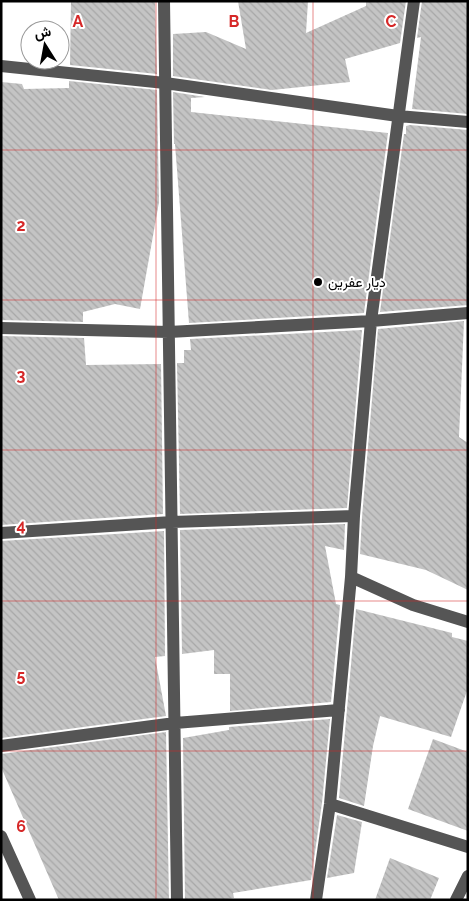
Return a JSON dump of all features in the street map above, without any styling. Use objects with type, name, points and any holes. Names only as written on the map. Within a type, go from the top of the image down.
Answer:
[{"type":"street","points":[[164,1],[177,900]]},
{"type":"street","points":[[316,900],[330,804],[339,710],[371,321],[414,1]]},
{"type":"street","points":[[1,66],[165,83],[398,116],[468,122]]},
{"type":"street","points":[[1,328],[169,332],[371,321],[468,313]]},
{"type":"street","points":[[1,533],[172,522],[354,516]]},
{"type":"street","points":[[351,577],[413,604],[468,622]]},
{"type":"street","points":[[1,746],[175,724],[339,710]]},
{"type":"street","points":[[330,804],[468,846]]},
{"type":"street","points":[[1,836],[30,900]]},
{"type":"street","points":[[456,900],[468,876]]},
{"type":"building","points":[[71,1],[155,1],[157,74],[70,65]]},
{"type":"building","points":[[238,1],[308,1],[306,33],[366,6],[366,1],[406,1],[400,43],[345,59],[350,82],[272,90],[173,76],[173,34],[206,32],[246,49]]},
{"type":"building","points":[[422,1],[468,1],[468,114],[412,109],[421,37],[417,38]]},
{"type":"building","points":[[69,81],[157,90],[159,202],[140,309],[115,304],[83,312],[83,322],[1,320],[1,82],[22,84],[24,89],[69,88]]},
{"type":"building","points":[[173,92],[205,97],[191,98],[191,112],[388,133],[364,313],[189,323],[174,144]]},
{"type":"building","points":[[406,126],[468,130],[468,305],[380,312],[404,134],[406,134]]},
{"type":"building","points":[[464,321],[459,437],[468,443],[468,590],[426,570],[360,554],[378,329]]},
{"type":"building","points":[[362,330],[347,508],[180,514],[177,363],[184,363],[184,350],[191,350],[190,339]]},
{"type":"building","points":[[1,336],[84,338],[86,365],[161,364],[163,514],[1,525]]},
{"type":"building","points":[[345,524],[344,550],[325,546],[336,604],[340,605],[331,702],[230,711],[230,674],[214,674],[214,650],[182,654],[180,530]]},
{"type":"building","points":[[164,531],[165,656],[155,657],[166,716],[1,738],[1,541]]},
{"type":"building","points":[[356,609],[452,633],[452,637],[468,641],[468,688],[451,737],[380,716],[373,746],[364,806],[339,798]]},
{"type":"building","points":[[330,719],[322,803],[311,880],[233,893],[234,898],[185,900],[183,738],[229,730],[229,727]]},
{"type":"building","points":[[166,732],[169,900],[59,900],[1,767],[1,754]]},
{"type":"building","points":[[433,739],[468,752],[468,831],[408,809]]},
{"type":"building","points":[[337,815],[362,822],[354,873],[327,878]]},
{"type":"building","points":[[390,858],[439,878],[430,900],[375,900]]},
{"type":"place","name":"ديار عفرين","points":[[318,282]]}]
